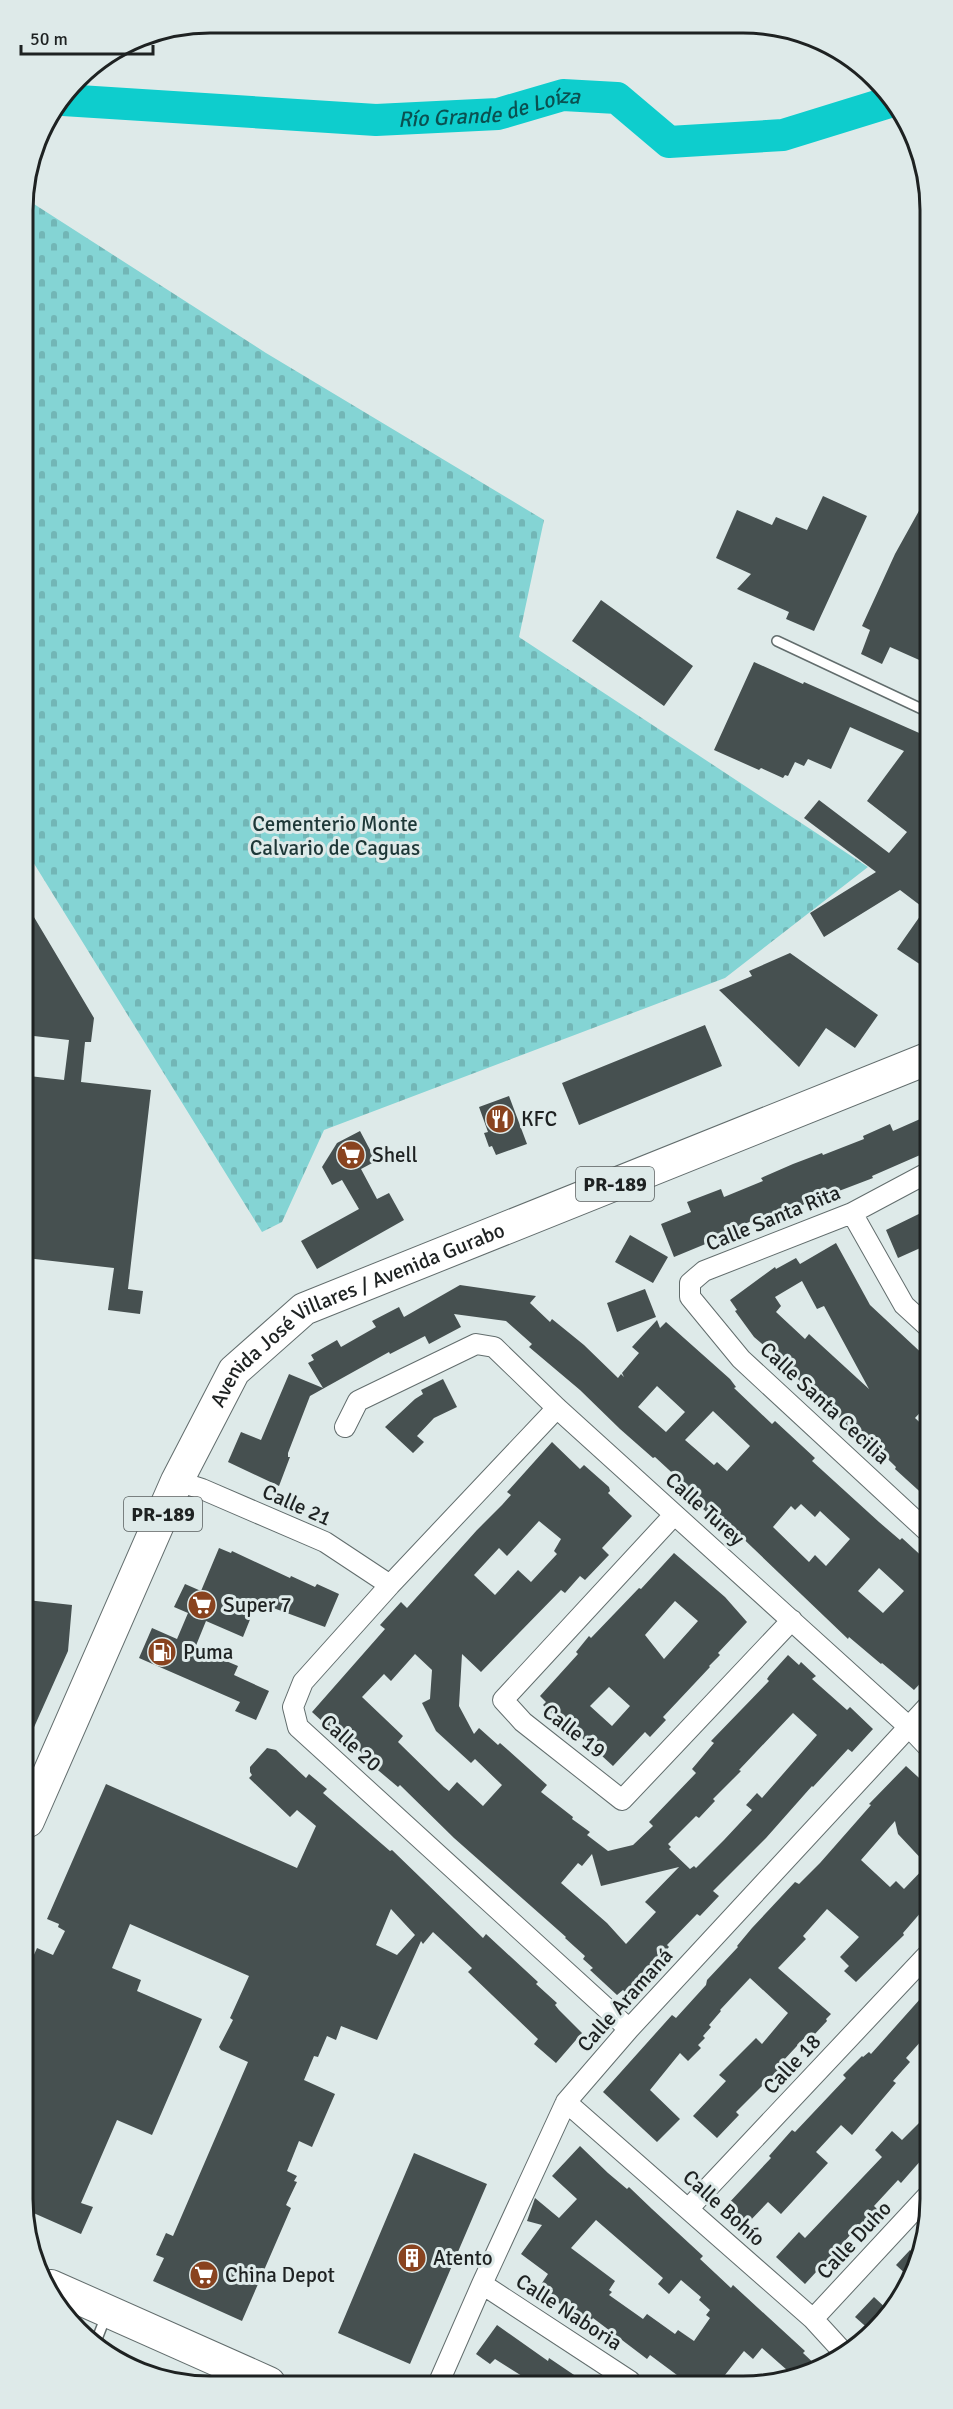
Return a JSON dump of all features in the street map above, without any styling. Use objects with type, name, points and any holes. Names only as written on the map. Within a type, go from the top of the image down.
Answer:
[{"type":"main road","name":"Avenida José Villares / Avenida Gurabo","points":[[33,1810],[177,1481],[234,1371],[304,1309],[920,1062]]},
{"type":"main road","points":[[63,2296],[101,2328],[247,2376]]},
{"type":"main road","points":[[82,2320],[206,2376]]},
{"type":"street","name":"Calle Santa Rita","points":[[718,1330],[690,1297],[690,1283],[704,1271],[852,1213],[920,1177]]},
{"type":"street","points":[[852,1213],[904,1305],[920,1320]]},
{"type":"street","name":"Calle Santa Cecilia","points":[[718,1330],[741,1359],[920,1525]]},
{"type":"street","name":"Calle Turey","points":[[345,1427],[358,1401],[476,1344],[494,1347],[557,1408],[920,1739]]},
{"type":"street","name":"Calle 20","points":[[557,1408],[303,1682],[293,1707],[298,1727],[629,2029]]},
{"type":"street","name":"Calle 21","points":[[177,1481],[202,1489],[325,1542],[390,1586]]},
{"type":"street","name":"Calle 19","points":[[674,1515],[502,1700],[523,1722],[622,1800],[792,1620]]},
{"type":"street","name":"Calle Aramaná","points":[[442,2376],[566,2102],[629,2029],[920,1715]]},
{"type":"street","name":"Calle 18","points":[[689,2208],[920,1963]]},
{"type":"street","name":"Calle Bohío","points":[[566,2102],[813,2319],[839,2347]]},
{"type":"street","name":"Calle Duho","points":[[813,2319],[920,2211]]},
{"type":"street","name":"Calle Naboria","points":[[482,2284],[622,2376]]},
{"type":"lane","points":[[777,641],[920,708]]},
{"type":"green space","name":"Cementerio Monte Calvario de Caguas","points":[[33,203],[266,353],[544,520],[519,637],[868,867],[725,978],[324,1130],[282,1222],[262,1232],[33,862]]},
{"type":"building","points":[[823,496],[867,516],[814,631],[786,619],[789,612],[737,589],[751,574],[716,558],[737,510],[772,525],[776,517],[807,530]]},
{"type":"building","points":[[920,509],[920,660],[890,647],[882,664],[861,654],[870,630],[862,626],[895,554]]},
{"type":"building","points":[[601,600],[693,666],[664,706],[572,641]]},
{"type":"building","points":[[754,662],[920,733],[920,905],[900,890],[824,937],[810,913],[876,872],[804,818],[819,800],[889,853],[907,832],[867,801],[904,751],[850,727],[831,769],[808,759],[804,766],[795,762],[788,776],[785,775],[783,778],[714,750]]},
{"type":"building","points":[[33,915],[94,1018],[91,1042],[85,1042],[81,1082],[151,1090],[128,1289],[143,1291],[140,1314],[108,1310],[114,1268],[33,1259],[33,1076],[64,1080],[69,1040],[33,1036]]},
{"type":"building","points":[[920,916],[920,964],[897,949]]},
{"type":"building","points":[[790,953],[878,1015],[855,1048],[826,1028],[799,1067],[719,990],[752,976],[749,971]]},
{"type":"building","points":[[705,1025],[722,1066],[579,1125],[562,1083]]},
{"type":"building","name":"KFC","points":[[509,1096],[527,1144],[496,1155],[492,1146],[489,1147],[484,1133],[488,1132],[479,1107]]},
{"type":"building","points":[[920,1119],[920,1155],[872,1176],[873,1178],[719,1234],[720,1238],[674,1257],[661,1224],[691,1212],[687,1202],[721,1189],[724,1197],[763,1181],[761,1178],[793,1164],[864,1139],[863,1136],[890,1124],[893,1131]]},
{"type":"building","points":[[360,1131],[376,1161],[361,1169],[377,1199],[389,1193],[404,1220],[317,1269],[301,1241],[359,1209],[342,1180],[332,1185],[322,1167],[337,1143]]},
{"type":"building","points":[[920,1213],[920,1248],[898,1258],[886,1230]]},
{"type":"building","points":[[630,1235],[668,1257],[653,1283],[615,1262]]},
{"type":"building","points":[[836,1243],[870,1305],[920,1352],[920,1413],[915,1418],[920,1423],[920,1492],[859,1431],[850,1424],[848,1426],[812,1396],[814,1394],[788,1370],[790,1368],[754,1337],[735,1311],[737,1310],[730,1300],[775,1267],[776,1269],[796,1258],[800,1264]],"holes":[[[802,1281],[817,1309],[824,1306],[869,1389],[809,1334],[805,1339],[776,1312],[781,1306],[775,1297]]]},
{"type":"building","points":[[460,1285],[536,1296],[530,1303],[550,1322],[552,1319],[584,1345],[618,1378],[621,1374],[624,1377],[622,1373],[639,1353],[632,1347],[657,1320],[660,1328],[666,1322],[730,1379],[736,1387],[734,1388],[772,1424],[775,1421],[815,1458],[812,1461],[879,1522],[920,1555],[920,1684],[914,1690],[849,1637],[848,1639],[731,1527],[728,1531],[677,1486],[681,1481],[529,1347],[532,1344],[506,1321],[454,1314],[461,1327],[429,1344],[425,1336],[390,1354],[389,1352],[310,1396],[288,1453],[290,1457],[279,1486],[228,1462],[241,1432],[261,1440],[289,1374],[323,1388],[308,1363],[314,1360],[311,1355],[337,1340],[341,1347],[376,1327],[372,1321],[399,1307],[404,1317]],"holes":[[[657,1386],[685,1412],[666,1432],[638,1407]],[[713,1411],[750,1446],[727,1471],[717,1462],[714,1465],[685,1440]],[[801,1504],[815,1517],[820,1511],[850,1539],[826,1566],[815,1555],[809,1562],[773,1527],[791,1506],[795,1510]],[[879,1568],[904,1591],[883,1613],[858,1591]]]},
{"type":"building","points":[[645,1289],[656,1317],[617,1332],[607,1303]]},
{"type":"building","points":[[443,1379],[457,1407],[434,1418],[417,1436],[424,1442],[413,1453],[385,1427],[423,1394],[421,1390]]},
{"type":"building","points":[[552,1442],[580,1469],[584,1465],[609,1487],[608,1493],[632,1516],[602,1548],[609,1555],[585,1580],[580,1576],[565,1593],[561,1590],[481,1672],[462,1654],[459,1706],[474,1734],[479,1728],[498,1745],[500,1743],[547,1785],[541,1792],[573,1817],[572,1819],[590,1832],[587,1835],[608,1851],[633,1845],[653,1826],[649,1822],[696,1773],[692,1769],[714,1743],[711,1741],[769,1681],[767,1679],[769,1676],[788,1655],[799,1665],[801,1662],[816,1676],[812,1679],[847,1710],[850,1707],[873,1729],[852,1752],[848,1749],[766,1838],[713,1891],[719,1896],[700,1916],[697,1914],[667,1945],[669,1947],[626,1993],[623,1990],[617,1995],[590,1970],[593,1968],[583,1959],[585,1956],[566,1937],[454,1838],[400,1785],[398,1787],[360,1755],[362,1753],[339,1731],[336,1734],[312,1712],[385,1629],[380,1625],[401,1602],[407,1608],[511,1495],[507,1492]],"holes":[[[539,1521],[561,1539],[554,1551],[557,1554],[531,1582],[518,1570],[495,1595],[474,1575],[499,1548],[507,1556]],[[415,1654],[432,1670],[430,1699],[422,1703],[436,1731],[471,1763],[475,1759],[502,1785],[483,1806],[457,1782],[449,1791],[444,1787],[398,1742],[403,1736],[362,1697],[384,1674],[391,1681]],[[793,1713],[817,1735],[762,1798],[757,1793],[746,1805],[752,1810],[724,1840],[696,1868],[694,1866],[690,1869],[669,1849],[671,1847],[668,1844],[696,1816],[699,1818],[715,1801],[713,1799],[741,1771],[739,1770]],[[592,1854],[601,1886],[679,1867],[645,1902],[656,1912],[626,1944],[607,1923],[561,1883],[578,1863],[582,1866]]]},
{"type":"building","points":[[219,1548],[231,1553],[232,1551],[290,1578],[291,1576],[315,1587],[317,1584],[339,1594],[325,1627],[257,1602],[243,1637],[206,1621],[195,1648],[238,1666],[234,1675],[269,1691],[256,1720],[235,1711],[240,1702],[139,1658],[152,1628],[177,1639],[188,1613],[174,1607],[185,1584],[201,1591]]},
{"type":"building","points":[[674,1553],[725,1597],[747,1622],[718,1653],[720,1655],[710,1667],[663,1717],[666,1720],[650,1737],[645,1732],[613,1766],[580,1736],[578,1738],[543,1705],[546,1702],[540,1696],[578,1654],[576,1652],[589,1636],[591,1638],[639,1588],[641,1589]],"holes":[[[675,1601],[698,1621],[664,1659],[645,1635]],[[609,1687],[630,1706],[612,1726],[590,1706]]]},
{"type":"building","points":[[33,1601],[72,1605],[68,1651],[33,1730]]},
{"type":"building","points":[[267,1748],[276,1750],[306,1778],[309,1774],[327,1789],[323,1793],[390,1851],[392,1850],[483,1938],[486,1934],[538,1982],[536,1984],[557,2003],[555,2005],[559,2010],[582,2033],[556,2063],[534,2044],[538,2039],[468,1972],[472,1968],[433,1932],[423,1944],[421,1941],[377,2040],[341,2026],[336,2040],[327,2036],[318,2057],[314,2056],[304,2080],[335,2094],[312,2147],[299,2141],[287,2171],[297,2176],[294,2181],[297,2182],[286,2205],[291,2208],[242,2321],[153,2281],[164,2258],[156,2255],[166,2233],[173,2236],[248,2062],[219,2047],[233,2020],[230,2018],[249,1976],[130,1924],[112,1968],[141,1980],[137,1991],[202,2019],[152,2135],[117,2120],[81,2203],[93,2207],[81,2234],[34,2213],[33,1957],[37,1948],[53,1955],[65,1931],[58,1927],[59,1924],[47,1919],[106,1784],[297,1868],[316,1826],[297,1810],[290,1817],[249,1778],[252,1775],[250,1767]],"holes":[[[391,1909],[415,1935],[397,1955],[376,1945]]]},
{"type":"building","points":[[906,1766],[920,1779],[920,1858],[898,1834],[895,1821],[861,1860],[890,1887],[896,1881],[904,1889],[920,1872],[920,1913],[903,1933],[904,1935],[856,1982],[844,1971],[849,1966],[840,1957],[859,1937],[827,1909],[803,1936],[806,1939],[778,1968],[831,2014],[826,2019],[827,2021],[813,2036],[809,2033],[782,2062],[784,2064],[736,2112],[739,2115],[717,2138],[693,2116],[726,2081],[719,2075],[756,2038],[762,2044],[788,2013],[750,1978],[709,2025],[711,2027],[703,2036],[705,2038],[698,2045],[701,2048],[688,2061],[680,2053],[650,2090],[680,2119],[657,2142],[603,2092],[672,2015],[676,2018],[706,1985],[707,1980],[738,1947],[752,1928],[795,1882],[799,1884],[820,1863],[871,1805],[869,1804]]},
{"type":"building","points":[[920,1999],[920,2042],[906,2058],[910,2062],[893,2081],[896,2083],[852,2135],[841,2125],[816,2152],[828,2163],[781,2214],[768,2202],[747,2224],[727,2205],[771,2158],[769,2156],[792,2130],[795,2132],[846,2078],[843,2075],[862,2056],[869,2052],[871,2054]]},
{"type":"building","points":[[920,2122],[920,2161],[901,2183],[898,2180],[874,2206],[878,2210],[856,2234],[853,2232],[805,2284],[776,2257],[799,2232],[805,2238],[882,2157],[875,2150],[892,2131],[902,2140]]},
{"type":"building","points":[[580,2146],[627,2189],[629,2187],[703,2256],[700,2259],[731,2288],[733,2285],[805,2351],[803,2353],[812,2361],[787,2370],[762,2348],[753,2359],[744,2351],[724,2376],[678,2376],[650,2355],[647,2359],[593,2318],[589,2323],[538,2289],[548,2274],[521,2254],[542,2225],[527,2221],[535,2198],[559,2218],[577,2199],[552,2176]],"holes":[[[596,2220],[663,2278],[658,2284],[669,2294],[681,2280],[701,2297],[699,2300],[710,2310],[706,2315],[710,2318],[694,2341],[678,2330],[675,2334],[647,2314],[643,2319],[609,2295],[612,2292],[609,2290],[615,2281],[571,2248]]]},
{"type":"building","name":"Atento","points":[[414,2153],[487,2184],[410,2364],[338,2333]]},
{"type":"building","points":[[910,2250],[912,2251],[904,2272],[896,2265]]},
{"type":"building","points":[[874,2297],[883,2306],[866,2326],[855,2317]]},
{"type":"building","points":[[497,2325],[548,2361],[549,2358],[576,2376],[522,2376],[495,2359],[490,2364],[476,2354]]},
{"type":"waterway","name":"Río Grande de Loíza","points":[[71,101],[376,120],[498,114],[563,95],[617,98],[669,142],[783,135],[884,104]]},
{"type":"place","name":"KFC","points":[[500,1119]]},
{"type":"place","name":"Shell","points":[[351,1155]]},
{"type":"place","name":"Super 7","points":[[202,1605]]},
{"type":"place","name":"Puma","points":[[162,1652]]},
{"type":"place","name":"Atento","points":[[412,2258]]},
{"type":"place","name":"China Depot","points":[[204,2275]]}]
